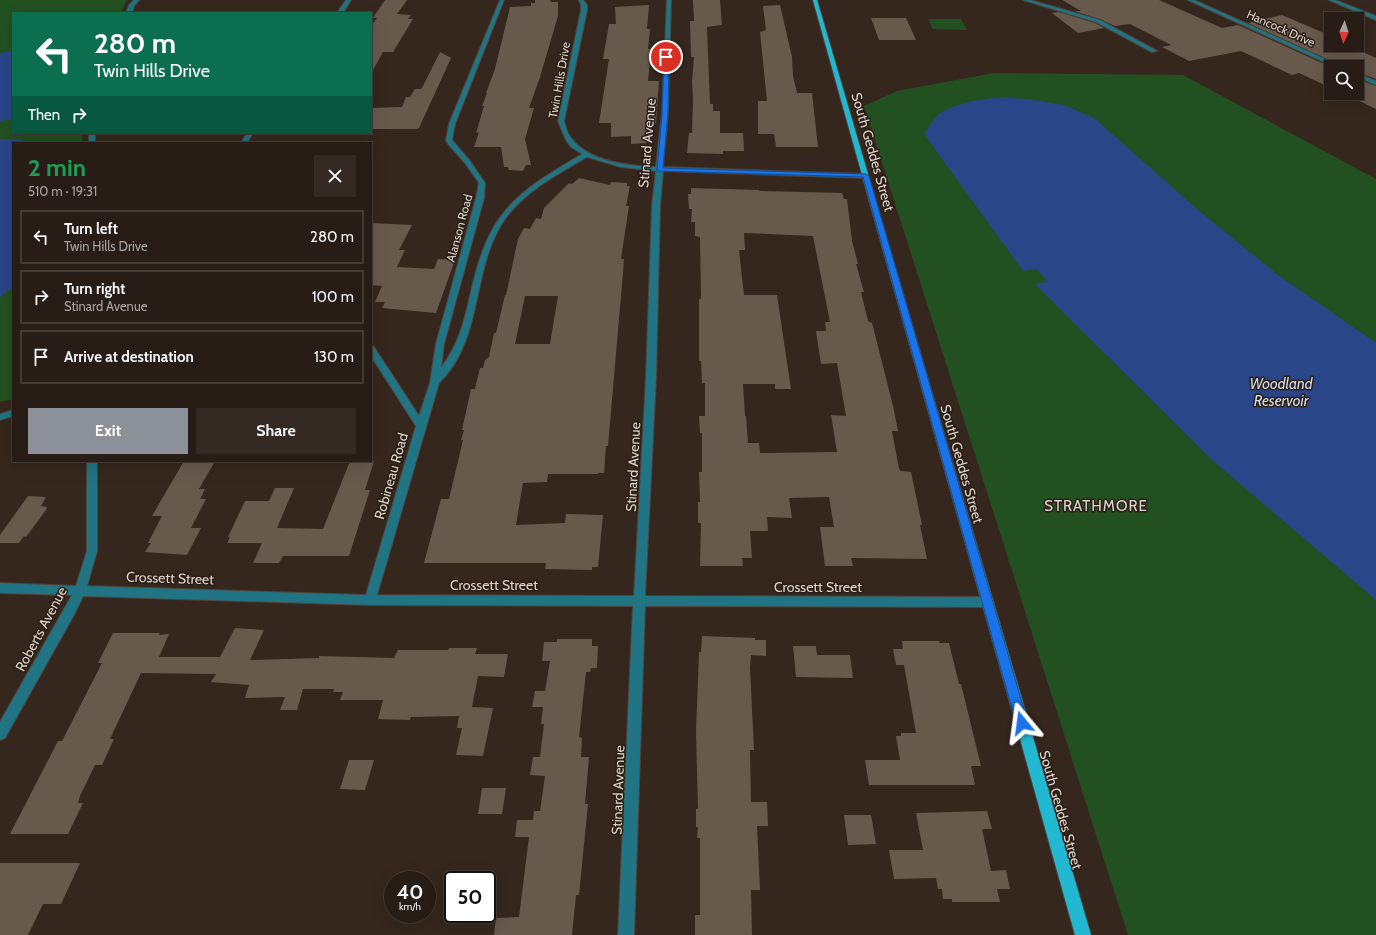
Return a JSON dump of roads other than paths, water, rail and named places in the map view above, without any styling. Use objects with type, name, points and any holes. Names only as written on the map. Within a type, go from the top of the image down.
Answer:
[{"type":"main road","name":"South Geddes Street","points":[[815,0],[1083,935]]},
{"type":"street","points":[[130,12],[137,0]]},
{"type":"street","points":[[341,12],[349,0]]},
{"type":"street","name":"Alanson Road","points":[[421,426],[435,383],[440,344],[480,198],[482,183],[468,162],[451,144],[449,140],[450,134],[452,124],[502,0]]},
{"type":"street","name":"Twin Hills Drive","points":[[581,0],[584,4],[584,10],[561,122],[567,138],[573,146],[587,154],[619,165],[659,170],[866,176]]},
{"type":"street","name":"Stinard Avenue","points":[[626,935],[639,602],[651,378],[656,206],[665,113],[669,0]]},
{"type":"street","points":[[1025,0],[1098,21],[1154,51]]},
{"type":"street","name":"Hancock Drive","points":[[1190,0],[1324,60]]},
{"type":"street","points":[[1332,0],[1376,18]]},
{"type":"street","points":[[1364,78],[1376,83]]},
{"type":"street","name":"Alanson Road","points":[[435,383],[454,355],[464,336],[487,245],[502,218],[538,184],[587,154]]},
{"type":"street","name":"Robineau Road","points":[[370,600],[421,426],[372,351]]},
{"type":"street","points":[[0,417],[12,413]]},
{"type":"street","name":"Roberts Avenue","points":[[0,734],[71,609],[80,590],[92,551],[92,462]]},
{"type":"street","name":"Crossett Street","points":[[0,588],[370,600],[987,602]]},
{"type":"water","points":[[12,51],[12,119],[0,121],[0,53]]},
{"type":"water","name":"Woodland Reservoir","points":[[1002,97],[1064,105],[1094,118],[1197,209],[1278,275],[1376,343],[1376,600],[1212,460],[1035,284],[1048,282],[1037,269],[1023,271],[924,134],[935,118],[948,109],[966,103]]},
{"type":"water","points":[[0,139],[19,139],[26,142],[12,142],[12,288],[0,297]]},
{"type":"district","name":"STRATHMORE","points":[[1096,506]]}]
